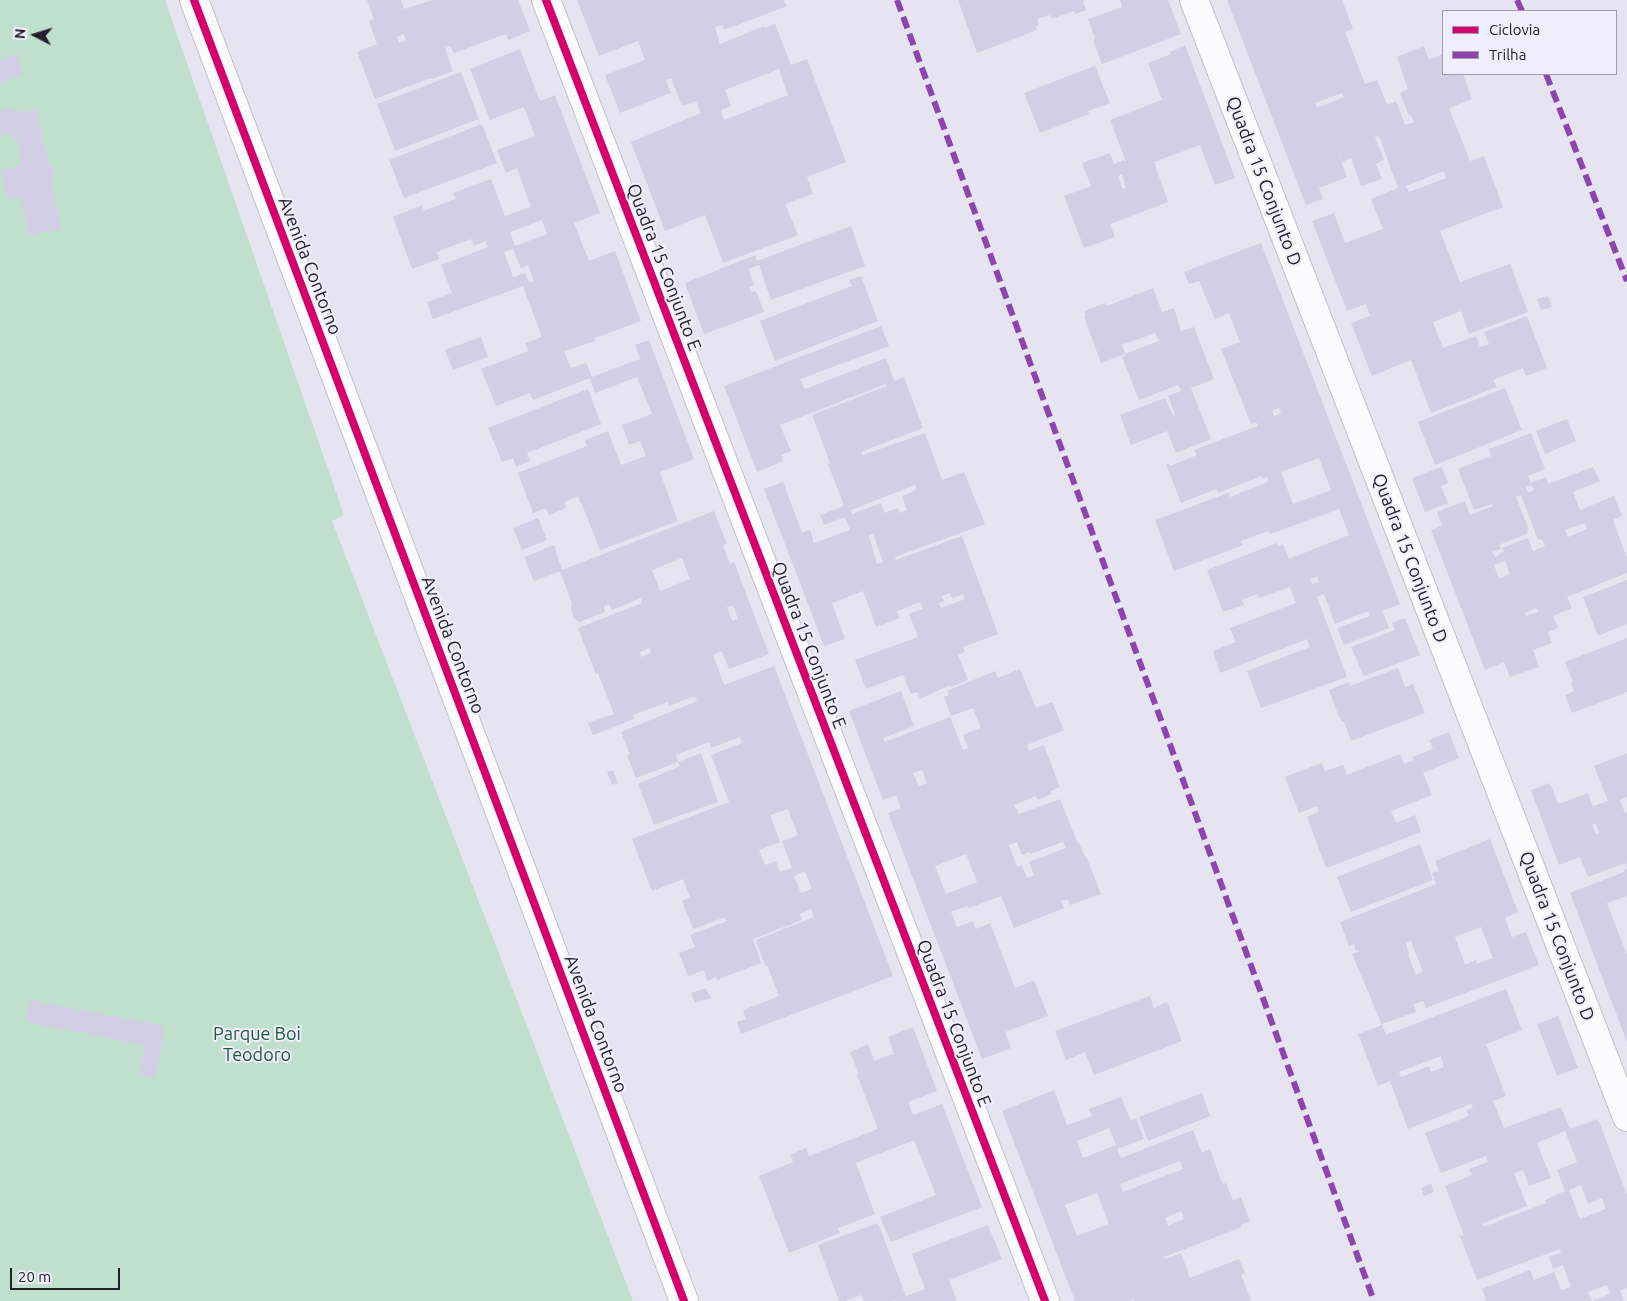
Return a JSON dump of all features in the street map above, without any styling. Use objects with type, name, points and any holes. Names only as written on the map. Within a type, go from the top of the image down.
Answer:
[{"type":"street","name":"Avenida Contorno","points":[[194,0],[684,1301]]},
{"type":"street","name":"Quadra 15 Conjunto E","points":[[546,0],[1045,1301]]},
{"type":"street","name":"Quadra 15 Conjunto D","points":[[1194,0],[1627,1117]]},
{"type":"green space","name":"Parque Boi Teodoro","points":[[0,0],[165,0],[344,515],[332,521],[633,1301],[0,1301]]},
{"type":"building","points":[[367,0],[401,0],[404,9],[433,0],[518,0],[530,31],[508,40],[506,34],[454,53],[450,46],[445,48],[453,71],[375,99],[357,52],[377,44],[369,21],[374,19]],"holes":[[[404,34],[406,40],[399,43],[397,37]]]},
{"type":"building","points":[[577,0],[784,0],[787,6],[724,30],[722,25],[715,27],[720,44],[764,26],[765,28],[775,24],[791,65],[807,59],[846,162],[807,177],[813,194],[785,204],[798,235],[723,263],[705,215],[665,231],[631,142],[701,113],[696,101],[682,106],[671,78],[666,80],[671,93],[620,113],[605,75],[645,60],[638,41],[599,56]],"holes":[[[779,69],[788,95],[724,120],[721,110],[731,106],[725,90]]]},
{"type":"building","points":[[958,0],[1087,0],[1083,1],[1086,10],[1075,14],[1074,11],[1052,19],[1050,15],[1037,19],[1039,25],[1036,26],[1037,30],[977,53]]},
{"type":"building","points":[[1120,0],[1168,0],[1181,34],[1102,64],[1088,19],[1122,7]]},
{"type":"building","points":[[1227,0],[1342,0],[1353,29],[1345,32],[1365,84],[1377,80],[1387,105],[1396,101],[1405,125],[1414,122],[1411,115],[1409,116],[1400,93],[1408,89],[1397,57],[1424,46],[1429,60],[1442,54],[1442,75],[1463,75],[1472,99],[1449,108],[1470,161],[1484,156],[1503,207],[1440,231],[1460,282],[1510,264],[1528,312],[1469,334],[1461,311],[1433,322],[1443,348],[1476,336],[1480,347],[1489,344],[1484,332],[1527,316],[1547,368],[1526,376],[1523,368],[1493,380],[1497,387],[1431,413],[1411,360],[1372,376],[1351,323],[1370,316],[1366,304],[1347,311],[1312,221],[1334,213],[1345,243],[1383,229],[1371,199],[1398,188],[1379,136],[1375,137],[1384,160],[1376,164],[1382,179],[1361,186],[1351,158],[1342,162],[1338,153],[1347,177],[1319,188],[1323,199],[1306,205]],"holes":[[[1342,93],[1344,97],[1317,108],[1315,103]],[[1444,171],[1446,178],[1409,192],[1406,186]]]},
{"type":"building","points":[[1185,45],[1235,178],[1215,185],[1200,145],[1154,162],[1168,202],[1110,224],[1115,237],[1084,248],[1064,196],[1091,186],[1082,163],[1110,153],[1114,164],[1123,160],[1126,162],[1110,120],[1162,100],[1148,63],[1171,54],[1170,52]],"holes":[[[1122,174],[1126,188],[1123,189],[1118,176]]]},
{"type":"building","points":[[520,49],[540,101],[555,95],[600,213],[574,223],[589,261],[615,251],[641,321],[595,338],[596,341],[564,351],[571,368],[586,363],[592,377],[640,359],[635,345],[649,340],[694,459],[660,472],[678,521],[600,550],[578,496],[564,502],[566,508],[549,515],[546,508],[533,513],[518,473],[587,446],[585,440],[608,431],[621,465],[646,456],[640,441],[629,445],[622,425],[652,414],[637,377],[595,393],[590,378],[533,400],[530,393],[496,406],[481,369],[528,351],[525,343],[542,337],[523,286],[433,319],[427,302],[452,293],[441,265],[488,247],[485,241],[474,246],[471,239],[437,252],[439,259],[412,269],[393,217],[422,205],[424,211],[455,199],[453,193],[491,179],[505,216],[531,207],[517,168],[506,173],[497,150],[535,136],[524,107],[490,120],[470,69]],"holes":[[[542,220],[547,234],[515,246],[510,232]],[[513,249],[521,268],[528,265],[534,281],[529,283],[525,273],[513,277],[504,252]]]},
{"type":"building","points":[[18,54],[23,76],[0,82],[0,58]]},
{"type":"building","points":[[1095,66],[1110,103],[1088,111],[1089,114],[1040,133],[1024,93]]},
{"type":"building","points":[[461,72],[479,119],[395,151],[377,104]]},
{"type":"building","points":[[12,108],[13,111],[18,110],[19,112],[37,109],[43,138],[41,139],[42,145],[45,144],[50,167],[53,167],[55,177],[51,178],[61,229],[29,235],[20,198],[7,200],[1,170],[16,167],[15,164],[21,163],[17,139],[12,140],[11,134],[0,136],[0,110]]},
{"type":"building","points":[[482,124],[497,163],[404,198],[389,160]]},
{"type":"building","points":[[851,226],[865,266],[771,300],[759,265],[748,269],[754,285],[749,287],[751,292],[756,291],[764,312],[704,334],[685,283],[755,255],[757,261]]},
{"type":"building","points":[[1261,243],[1400,604],[1382,611],[1389,628],[1344,645],[1337,628],[1370,616],[1368,611],[1335,624],[1324,594],[1317,597],[1347,677],[1261,708],[1247,671],[1310,647],[1307,639],[1220,673],[1213,651],[1236,642],[1230,628],[1296,603],[1290,587],[1259,598],[1257,594],[1242,600],[1244,605],[1223,612],[1207,570],[1277,543],[1278,546],[1283,544],[1289,559],[1349,535],[1339,509],[1271,534],[1269,531],[1241,541],[1243,545],[1174,571],[1155,520],[1228,493],[1230,497],[1268,482],[1267,477],[1262,479],[1262,476],[1218,493],[1216,489],[1181,503],[1166,464],[1169,463],[1170,466],[1197,455],[1194,450],[1258,426],[1256,422],[1251,424],[1221,349],[1240,342],[1229,313],[1215,319],[1199,281],[1189,284],[1184,272]],"holes":[[[1279,408],[1281,413],[1274,416],[1272,411]],[[1319,458],[1331,490],[1293,504],[1281,472]],[[1317,576],[1319,582],[1312,584],[1310,579]]]},
{"type":"building","points":[[861,276],[878,321],[775,361],[760,321],[852,286],[849,280]]},
{"type":"building","points":[[1153,288],[1162,312],[1174,308],[1181,331],[1194,327],[1214,379],[1191,388],[1211,439],[1176,453],[1167,431],[1131,445],[1120,415],[1165,398],[1173,416],[1175,415],[1168,396],[1181,391],[1178,385],[1139,400],[1122,357],[1125,354],[1101,363],[1084,317],[1086,316],[1084,311],[1105,303],[1107,306]],"holes":[[[1155,333],[1159,341],[1125,354],[1122,345]]]},
{"type":"building","points":[[1548,296],[1552,307],[1541,310],[1537,299]]},
{"type":"building","points":[[881,326],[889,346],[800,379],[805,389],[886,358],[894,381],[904,377],[923,428],[861,452],[863,455],[925,433],[942,480],[964,472],[985,524],[895,557],[896,560],[962,536],[998,634],[963,647],[965,652],[958,655],[968,680],[951,687],[950,685],[920,699],[917,692],[911,694],[903,675],[866,689],[855,660],[918,637],[909,614],[923,609],[920,602],[897,611],[900,618],[876,627],[863,591],[832,603],[845,639],[824,646],[764,489],[783,482],[802,533],[810,530],[814,543],[850,530],[845,517],[824,525],[820,515],[844,506],[812,415],[887,386],[886,384],[780,425],[791,451],[781,455],[783,461],[757,472],[724,386]],"holes":[[[915,485],[916,490],[902,496],[907,510],[900,513],[898,508],[884,513],[881,503],[852,514],[851,510]],[[873,534],[883,562],[877,564],[869,536]],[[950,593],[952,598],[963,594],[965,599],[941,608],[939,603],[944,601],[942,596]]]},
{"type":"building","points":[[481,337],[488,357],[453,370],[445,350]]},
{"type":"building","points":[[1505,388],[1522,430],[1435,465],[1418,422]]},
{"type":"building","points":[[588,389],[601,424],[527,453],[530,461],[516,467],[513,458],[502,462],[488,428]]},
{"type":"building","points":[[1567,419],[1576,441],[1545,454],[1536,431]]},
{"type":"building","points":[[1531,433],[1545,469],[1528,476],[1531,483],[1546,477],[1548,484],[1593,467],[1600,481],[1573,492],[1580,510],[1614,496],[1622,516],[1613,520],[1627,558],[1627,573],[1567,597],[1572,608],[1553,616],[1558,628],[1548,632],[1552,643],[1533,650],[1539,667],[1510,677],[1504,662],[1485,670],[1431,530],[1442,526],[1437,512],[1465,501],[1470,515],[1493,506],[1492,504],[1474,510],[1458,469],[1491,456],[1489,449]],"holes":[[[1532,485],[1534,490],[1528,493],[1526,487]],[[1521,495],[1538,540],[1542,539],[1545,546],[1533,551],[1528,538],[1502,548],[1504,552],[1499,553],[1500,555],[1495,557],[1492,552],[1501,549],[1499,545],[1528,533],[1527,530],[1529,530],[1516,497]],[[1585,523],[1587,529],[1568,537],[1565,530]],[[1505,561],[1510,574],[1499,579],[1494,565]],[[1536,608],[1538,612],[1526,616],[1525,613]]]},
{"type":"building","points":[[1442,467],[1448,483],[1441,486],[1448,503],[1425,512],[1412,478]]},
{"type":"building","points":[[714,511],[727,544],[723,545],[730,564],[734,562],[769,654],[729,669],[722,651],[713,655],[724,685],[774,666],[893,976],[741,1034],[737,1022],[746,1019],[743,1010],[779,996],[767,965],[765,966],[756,940],[814,917],[811,909],[800,914],[802,920],[753,939],[761,963],[717,980],[716,977],[707,981],[704,970],[688,976],[679,953],[695,947],[690,935],[727,921],[725,917],[693,929],[682,901],[690,897],[683,879],[652,891],[632,839],[729,802],[711,755],[742,743],[740,737],[711,748],[709,742],[676,755],[678,762],[636,778],[627,755],[630,754],[621,732],[697,701],[695,696],[669,706],[668,702],[633,715],[634,719],[593,735],[588,723],[614,714],[578,628],[642,603],[641,598],[612,610],[609,604],[604,606],[605,612],[580,622],[574,619],[571,609],[572,603],[560,571],[534,581],[524,557],[554,545],[562,570]],"holes":[[[682,558],[690,579],[660,591],[652,570]],[[733,605],[738,619],[732,621],[727,607]],[[650,648],[651,653],[641,657],[640,652]],[[788,809],[798,835],[782,841],[792,868],[780,872],[776,861],[765,865],[759,850],[780,842],[770,815]],[[805,871],[812,889],[801,893],[794,876]]]},
{"type":"building","points":[[538,518],[547,540],[522,550],[513,528]]},
{"type":"building","points":[[1627,580],[1627,624],[1598,636],[1583,597]]},
{"type":"building","points":[[1405,618],[1420,655],[1364,676],[1351,647],[1395,630],[1392,623]]},
{"type":"building","points":[[1627,638],[1627,692],[1572,713],[1565,695],[1574,691],[1571,683],[1573,682],[1565,662]]},
{"type":"building","points":[[1398,668],[1405,687],[1413,684],[1425,713],[1351,741],[1344,722],[1339,717],[1329,690],[1349,682],[1350,686]]},
{"type":"building","points":[[1020,669],[1036,708],[1052,702],[1064,730],[1027,745],[1029,751],[1044,745],[1060,787],[1050,791],[1052,794],[1038,800],[1036,796],[1014,805],[1015,808],[1019,814],[1060,799],[1101,894],[1070,905],[1068,899],[1061,901],[1064,908],[1014,928],[1001,896],[969,908],[968,906],[951,912],[957,927],[973,921],[976,929],[990,923],[1015,988],[1034,980],[1048,1016],[1005,1032],[1011,1048],[982,1059],[888,813],[901,808],[896,795],[883,800],[849,711],[901,691],[914,726],[883,738],[885,742],[950,717],[963,750],[968,748],[963,735],[981,728],[973,708],[951,716],[944,697],[949,695],[947,691],[995,671],[998,678]],"holes":[[[922,770],[927,783],[919,786],[913,773]],[[1017,842],[1022,855],[1063,842],[1066,848],[1029,862],[1034,875],[1027,878],[1022,865],[1017,867],[1009,845]],[[966,854],[977,882],[946,894],[935,866]]]},
{"type":"building","points":[[1449,732],[1459,758],[1423,773],[1432,795],[1391,811],[1396,823],[1415,815],[1421,832],[1326,868],[1307,817],[1319,812],[1317,806],[1299,813],[1285,777],[1322,763],[1325,771],[1343,765],[1347,775],[1400,754],[1404,764],[1414,760],[1412,757],[1433,749],[1429,740]]},
{"type":"building","points":[[701,753],[718,802],[654,825],[638,784],[680,766],[678,762]]},
{"type":"building","points":[[1627,753],[1627,797],[1620,800],[1625,813],[1627,812],[1627,868],[1625,863],[1588,877],[1580,857],[1559,865],[1531,790],[1550,783],[1558,804],[1588,793],[1593,806],[1608,801],[1594,766]],"holes":[[[1596,823],[1599,833],[1596,834],[1592,825]]]},
{"type":"building","points":[[613,770],[618,783],[612,785],[607,772]]},
{"type":"building","points":[[1490,839],[1518,912],[1505,918],[1512,937],[1526,932],[1539,965],[1426,1008],[1423,1001],[1414,1004],[1416,1012],[1382,1024],[1386,1035],[1506,989],[1522,1030],[1486,1044],[1506,1096],[1493,1101],[1504,1128],[1561,1107],[1570,1129],[1598,1119],[1627,1195],[1627,1288],[1620,1290],[1624,1301],[1592,1301],[1486,1301],[1482,1289],[1530,1270],[1534,1280],[1554,1272],[1561,1290],[1571,1287],[1563,1265],[1553,1269],[1549,1257],[1561,1252],[1560,1249],[1477,1280],[1460,1236],[1464,1235],[1445,1186],[1472,1175],[1469,1169],[1488,1162],[1486,1156],[1441,1173],[1425,1133],[1469,1116],[1466,1111],[1473,1108],[1471,1104],[1408,1129],[1390,1081],[1378,1086],[1358,1034],[1382,1025],[1352,954],[1360,951],[1355,950],[1354,944],[1349,946],[1340,922],[1436,884],[1432,873],[1439,871],[1435,861]],"holes":[[[1481,927],[1493,958],[1477,964],[1476,960],[1465,965],[1455,937]],[[1411,941],[1423,972],[1416,975],[1408,955],[1406,943]],[[1441,1056],[1444,1067],[1431,1072],[1429,1066],[1401,1077],[1399,1072]],[[1565,1131],[1577,1162],[1557,1170],[1565,1191],[1545,1200],[1546,1203],[1483,1227],[1481,1224],[1527,1206],[1514,1173],[1523,1170],[1529,1186],[1551,1178],[1537,1143]],[[1581,1185],[1588,1204],[1602,1198],[1606,1209],[1580,1219],[1569,1190]],[[1607,1285],[1610,1294],[1592,1301],[1588,1292]]]},
{"type":"building","points":[[1420,844],[1433,880],[1351,912],[1337,877]]},
{"type":"building","points":[[1627,869],[1627,896],[1607,903],[1627,955],[1627,1042],[1570,893],[1624,872]]},
{"type":"building","points":[[706,988],[711,998],[695,1003],[691,993]]},
{"type":"building","points":[[1150,996],[1154,1008],[1167,1002],[1182,1041],[1094,1075],[1085,1052],[1066,1060],[1055,1031]]},
{"type":"building","points":[[29,1000],[165,1026],[156,1078],[139,1074],[145,1045],[25,1022]]},
{"type":"building","points":[[1558,1016],[1578,1068],[1557,1076],[1537,1024]]},
{"type":"building","points":[[913,1027],[937,1091],[908,1102],[913,1115],[942,1104],[982,1207],[891,1242],[880,1217],[936,1195],[914,1140],[856,1163],[875,1214],[838,1228],[840,1233],[789,1253],[759,1176],[793,1162],[790,1155],[806,1148],[809,1156],[878,1129],[850,1052],[868,1044],[874,1061],[894,1054],[888,1037]]},
{"type":"building","points":[[1054,1090],[1067,1125],[1092,1116],[1089,1109],[1121,1097],[1131,1121],[1136,1118],[1144,1139],[1117,1149],[1121,1158],[1193,1130],[1202,1153],[1210,1149],[1221,1180],[1223,1184],[1226,1183],[1233,1200],[1241,1197],[1250,1222],[1241,1225],[1242,1227],[1164,1257],[1165,1259],[1181,1253],[1190,1278],[1239,1259],[1245,1273],[1241,1275],[1251,1301],[1134,1301],[1134,1299],[1128,1301],[1075,1301],[1002,1111]],"holes":[[[1109,1128],[1116,1145],[1083,1158],[1077,1141]],[[1180,1161],[1183,1169],[1123,1192],[1120,1184]],[[1097,1193],[1109,1224],[1077,1236],[1065,1205]],[[1181,1211],[1184,1219],[1168,1226],[1165,1218]]]},
{"type":"building","points":[[1202,1093],[1210,1116],[1148,1141],[1139,1117]]},
{"type":"building","points":[[1431,1184],[1434,1192],[1424,1196],[1421,1188]]},
{"type":"building","points":[[878,1223],[906,1296],[925,1289],[912,1254],[988,1225],[1002,1259],[949,1280],[957,1301],[864,1301],[861,1295],[845,1301],[839,1301],[818,1245]]},
{"type":"marked path","points":[[897,0],[1374,1301]]},
{"type":"marked path","points":[[1517,0],[1522,10]]},
{"type":"marked path","points":[[1546,75],[1627,281]]},
{"type":"cycle path","points":[[194,0],[684,1301]]},
{"type":"cycle path","points":[[546,0],[1045,1301]]}]
